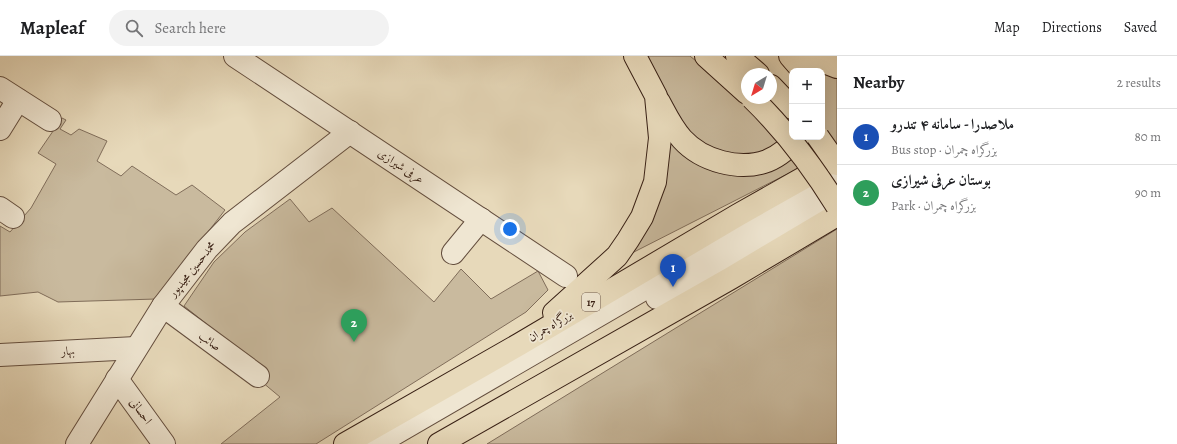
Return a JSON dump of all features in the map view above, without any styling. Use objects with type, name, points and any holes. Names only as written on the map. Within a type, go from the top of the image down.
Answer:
[{"type":"main road","points":[[635,56],[672,126],[683,140],[713,160],[733,165],[768,161],[787,150],[796,140]]},
{"type":"main road","points":[[706,56],[741,88]]},
{"type":"main road","points":[[790,56],[800,68]]},
{"type":"main road","points":[[810,56],[837,67]]},
{"type":"main road","points":[[739,57],[751,68]]},
{"type":"main road","points":[[777,92],[789,105]]},
{"type":"main road","points":[[520,344],[616,256],[628,240],[642,216],[655,182],[658,160],[660,138],[656,96]]},
{"type":"main road","points":[[758,104],[780,128],[816,172],[837,206]]},
{"type":"main road","points":[[820,140],[837,164]]},
{"type":"main road","name":"بزرگراه چمران","points":[[345,444],[837,159]]},
{"type":"main road","points":[[439,444],[731,278],[837,215]]},
{"type":"main road","points":[[470,444],[515,401]]},
{"type":"street","name":"عرفی شیرازی","points":[[235,56],[566,276]]},
{"type":"street","points":[[0,88],[50,120]]},
{"type":"street","points":[[0,129],[18,100]]},
{"type":"street","name":"محمدحسین مجیدپور","points":[[77,444],[163,306],[207,249],[232,223],[350,132]]},
{"type":"street","points":[[377,444],[837,177]]},
{"type":"street","points":[[407,444],[628,314],[711,269],[837,196]]},
{"type":"street","points":[[453,253],[481,219]]},
{"type":"street","name":"صائب","points":[[163,306],[258,376]]},
{"type":"street","name":"بهار","points":[[0,354],[136,348]]},
{"type":"street","name":"احسانی","points":[[117,379],[164,444]]},
{"type":"shaded area","points":[[644,56],[690,56],[741,99],[741,104],[747,104],[752,108],[782,141],[758,155],[738,157],[694,142]]},
{"type":"shaded area","points":[[802,60],[822,68],[808,68]]},
{"type":"shaded area","points":[[825,69],[837,74],[837,147],[825,131]]},
{"type":"shaded area","points":[[62,118],[66,120],[60,129],[71,135],[79,129],[107,141],[97,161],[121,176],[132,166],[176,195],[192,185],[225,210],[156,299],[58,302],[38,292],[0,296],[0,226],[10,232],[31,208],[56,164],[38,153]]},
{"type":"shaded area","points":[[663,123],[703,164],[794,153],[803,166],[632,253]]},
{"type":"shaded area","points":[[290,199],[309,222],[332,208],[434,302],[461,269],[491,299],[538,271],[548,290],[526,312],[316,444],[221,444],[280,397],[262,382],[268,373],[184,306],[214,262],[245,232]]},
{"type":"shaded area","points":[[837,229],[837,444],[487,444]]},
{"type":"place","name":"ملاصدرا - سامانه ۴ تندرو","points":[[673,287]]},
{"type":"place","name":"بوستان عرفی شیرازی","points":[[354,342]]}]
